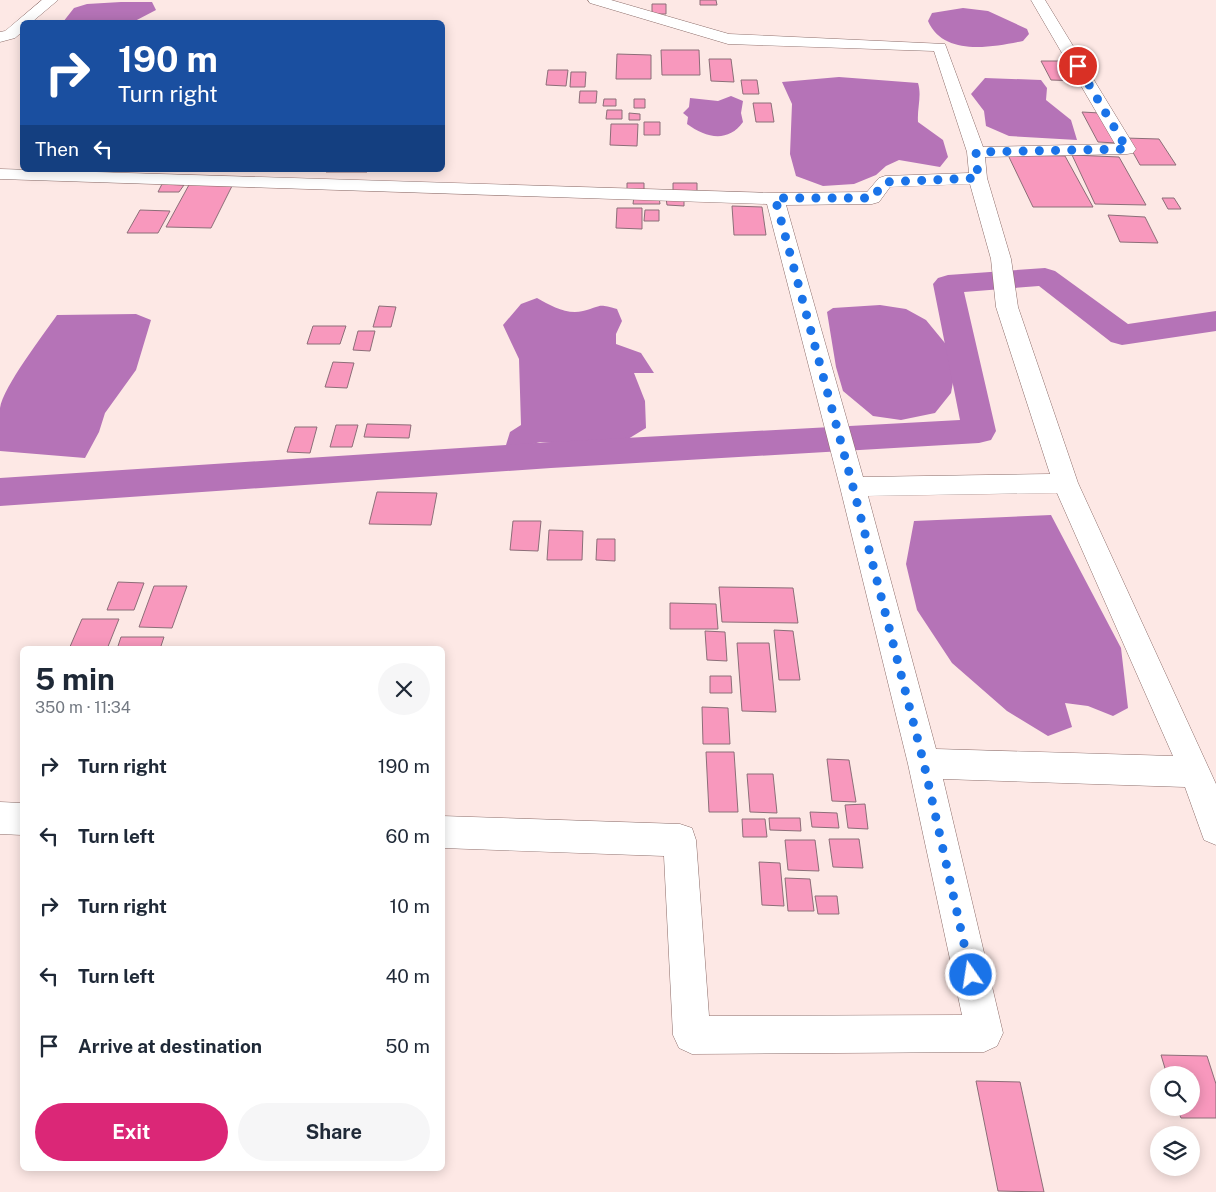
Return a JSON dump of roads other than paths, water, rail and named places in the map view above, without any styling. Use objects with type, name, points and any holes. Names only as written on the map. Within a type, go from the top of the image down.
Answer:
[{"type":"street","points":[[28,20],[51,0]]},
{"type":"street","points":[[596,0],[728,38],[940,47],[976,152],[978,178],[1001,260],[1007,307],[1065,483],[1196,772],[1216,829]]},
{"type":"street","points":[[976,152],[1127,149],[1038,0]]},
{"type":"street","points":[[0,37],[10,35],[20,26]]},
{"type":"street","points":[[0,174],[775,198],[872,198],[885,182],[978,178]]},
{"type":"street","points":[[445,832],[680,840],[692,1036],[984,1033],[924,764],[853,487],[775,198]]},
{"type":"street","points":[[853,487],[1065,483]]},
{"type":"street","points":[[924,764],[1196,772]]},
{"type":"street","points":[[0,818],[20,819]]},
{"type":"waterway","points":[[0,492],[551,455],[979,431],[948,284],[1045,277],[1122,335],[1216,321]]}]
